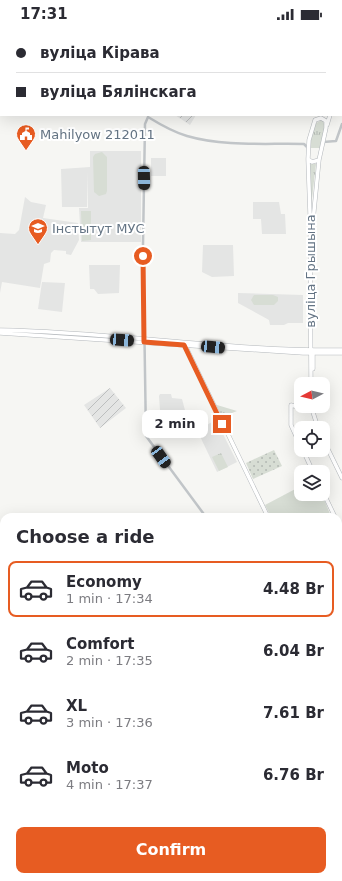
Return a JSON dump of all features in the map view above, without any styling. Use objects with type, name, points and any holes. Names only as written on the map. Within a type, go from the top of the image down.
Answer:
[{"type":"main road","points":[[316,116],[315,120],[324,119],[326,128]]},
{"type":"main road","points":[[326,128],[330,116]]},
{"type":"main road","name":"вуліца Грышына","points":[[312,352],[308,148],[315,120]]},
{"type":"main road","name":"вуліца Грышына","points":[[312,377],[312,225],[319,160],[326,128]]},
{"type":"main road","points":[[308,159],[312,162],[319,160]]},
{"type":"main road","points":[[0,330],[342,353]]},
{"type":"main road","points":[[0,333],[144,340]]},
{"type":"main road","points":[[184,343],[266,513]]},
{"type":"main road","points":[[312,352],[342,350]]},
{"type":"main road","points":[[294,406],[291,405],[291,425],[294,432]]},
{"type":"main road","points":[[330,453],[342,478]]},
{"type":"main road","points":[[327,501],[333,513]]},
{"type":"street","points":[[203,513],[146,436],[144,340],[145,126],[148,118],[175,132],[206,140],[236,143],[304,144],[309,140]]},
{"type":"street","points":[[323,142],[336,141],[342,124]]},
{"type":"street","points":[[304,144],[308,148]]},
{"type":"shaded area","points":[[176,116],[195,116],[190,125]]},
{"type":"shaded area","points":[[90,151],[141,151],[141,242],[81,242],[79,208],[88,208],[87,172],[87,207],[62,207],[61,169],[90,167]]},
{"type":"shaded area","points":[[151,158],[166,158],[166,176],[151,176]]},
{"type":"shaded area","name":"Інстытут МУС","points":[[25,197],[31,202],[46,205],[43,218],[78,223],[79,240],[71,255],[66,254],[66,251],[54,250],[51,253],[50,262],[44,264],[40,288],[2,282],[0,293],[0,233],[15,234],[19,230]]},
{"type":"shaded area","points":[[253,202],[279,202],[281,214],[285,214],[286,234],[262,234],[261,219],[253,219]]},
{"type":"shaded area","points":[[203,245],[233,245],[234,276],[212,277],[202,272]]},
{"type":"shaded area","points":[[89,265],[120,265],[119,293],[98,294],[94,289],[90,289]]},
{"type":"shaded area","points":[[42,282],[65,283],[62,312],[38,309]]},
{"type":"shaded area","points":[[238,293],[303,295],[303,323],[270,325],[269,320],[238,303]]},
{"type":"shaded area","points":[[110,388],[126,408],[100,428],[84,405]]},
{"type":"shaded area","points":[[160,394],[171,394],[172,398],[182,399],[186,414],[181,419],[170,424],[170,429],[157,429],[156,411],[160,410]]},
{"type":"shaded area","points":[[216,420],[237,462],[217,472],[197,430]]},
{"type":"green space","points":[[321,120],[325,126],[320,148],[309,148],[315,124]]},
{"type":"green space","points":[[102,152],[107,157],[107,191],[106,194],[99,196],[94,192],[93,157],[95,154]]},
{"type":"green space","points":[[309,163],[316,164],[311,207]]},
{"type":"green space","points":[[81,211],[91,211],[91,240],[82,241]]},
{"type":"green space","points":[[254,295],[273,295],[278,297],[278,301],[274,305],[254,305],[251,300]]},
{"type":"green space","points":[[216,404],[217,405],[237,411],[222,417]]},
{"type":"green space","points":[[274,450],[282,466],[253,479],[246,463]]},
{"type":"green space","points":[[221,453],[228,467],[219,471],[212,457]]},
{"type":"green space","points":[[294,490],[294,501],[325,501],[330,513],[269,513],[265,505]]},
{"type":"place","name":"Mahilyow 212011","points":[[26,151]]},
{"type":"place","name":"Інстытут МУС","points":[[38,245]]},
{"type":"route","points":[[143,256],[144,342],[184,345],[222,424]]}]
